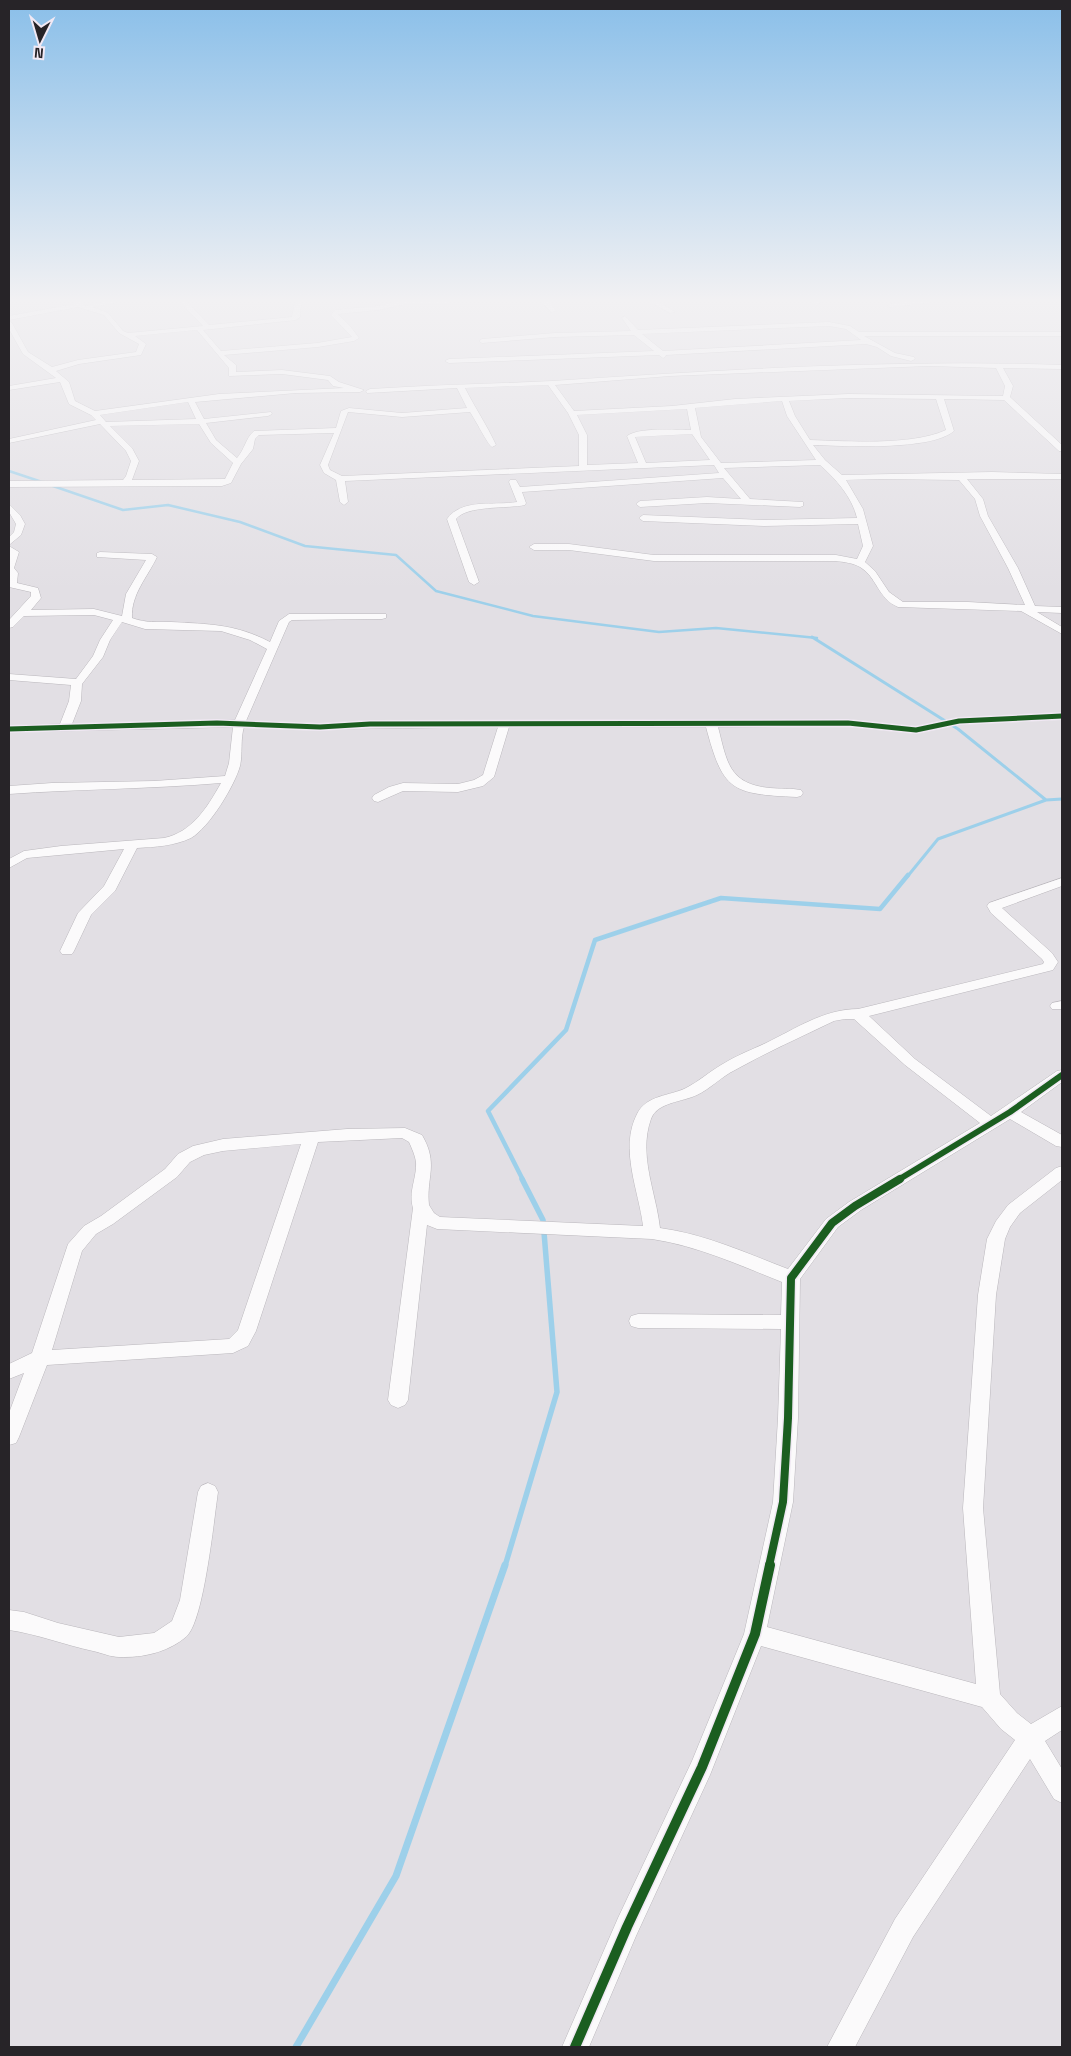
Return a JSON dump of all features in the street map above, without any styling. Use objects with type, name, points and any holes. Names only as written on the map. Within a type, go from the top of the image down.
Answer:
[{"type":"street","points":[[71,398],[72,402],[94,413],[130,450],[135,461],[135,468],[125,483]]},
{"type":"street","points":[[94,413],[203,398]]},
{"type":"street","points":[[379,398],[365,400],[344,411],[339,430],[324,465],[327,472],[340,479],[643,465],[719,468]]},
{"type":"street","points":[[466,398],[485,429],[492,446]]},
{"type":"street","points":[[561,398],[583,435],[583,468]]},
{"type":"street","points":[[572,414],[735,401],[810,398]]},
{"type":"street","points":[[807,442],[865,444],[923,439],[945,435],[950,431],[940,398]]},
{"type":"street","points":[[1006,398],[1062,450]]},
{"type":"street","points":[[190,399],[199,414],[200,422],[212,440],[237,463]]},
{"type":"street","points":[[785,399],[792,416],[807,442],[822,462],[840,478],[859,509],[860,521],[868,546],[865,555],[859,563]]},
{"type":"street","points":[[365,400],[402,415],[472,410]]},
{"type":"street","points":[[691,406],[693,432],[698,441],[719,468],[736,484],[747,502]]},
{"type":"street","points":[[9,441],[103,423],[200,422],[244,415],[268,414]]},
{"type":"street","points":[[9,485],[222,483],[228,481],[237,463],[249,450],[251,438],[258,433],[339,430]]},
{"type":"street","points":[[643,465],[631,436],[637,434],[693,432]]},
{"type":"street","points":[[1048,435],[1062,436]]},
{"type":"street","points":[[518,490],[719,468],[822,462]]},
{"type":"street","points":[[474,582],[451,519],[459,510],[522,503],[518,490],[508,472]]},
{"type":"street","points":[[840,478],[878,476],[961,477],[992,474],[1062,476]]},
{"type":"street","points":[[961,477],[979,499],[984,516],[1013,568],[1027,608],[1062,631]]},
{"type":"street","points":[[340,479],[344,502]]},
{"type":"street","points":[[640,504],[707,500],[800,504]]},
{"type":"street","points":[[9,507],[21,522],[21,528],[9,542]]},
{"type":"street","points":[[643,518],[764,523],[860,521]]},
{"type":"street","points":[[534,547],[569,547],[654,558],[836,558],[859,563],[866,567],[888,599],[893,603],[916,606],[968,605],[1062,610]]},
{"type":"street","points":[[9,549],[14,552],[9,569],[12,573],[12,585],[33,589],[36,593],[35,601],[19,613],[9,625]]},
{"type":"street","points":[[65,726],[75,701],[77,684],[98,657],[105,640],[123,619],[132,592],[152,557],[100,555]]},
{"type":"street","points":[[19,613],[94,612],[145,626],[173,625],[222,628],[254,638],[273,648]]},
{"type":"street","points":[[9,854],[24,855],[61,850],[132,846],[164,842],[186,836],[198,825],[230,779],[235,763],[234,742],[239,722],[284,621],[289,617],[382,616]]},
{"type":"street","points":[[9,677],[63,680],[72,681],[77,684]]},
{"type":"street","points":[[9,730],[65,726],[239,722],[320,727],[370,724],[848,723],[916,730],[959,722],[1062,716]]},
{"type":"street","points":[[378,798],[402,787],[460,788],[483,781],[488,777],[505,723]]},
{"type":"street","points":[[711,723],[725,770],[734,780],[763,790],[797,793]]},
{"type":"street","points":[[9,790],[154,785],[230,779]]},
{"type":"street","points":[[68,951],[85,913],[110,888],[132,846]]},
{"type":"street","points":[[9,864],[24,855]]},
{"type":"street","points":[[652,1233],[649,1204],[640,1174],[638,1150],[642,1122],[651,1108],[668,1098],[691,1092],[728,1067],[829,1018],[845,1014],[858,1014],[1048,967],[1052,962],[1048,956],[996,910],[994,906],[1062,882]]},
{"type":"street","points":[[858,1014],[910,1062],[990,1123]]},
{"type":"street","points":[[575,2047],[627,1927],[702,1767],[755,1634],[783,1502],[791,1322],[791,1278],[832,1224],[855,1206],[1010,1112],[1062,1075]]},
{"type":"street","points":[[1010,1112],[1062,1142]]},
{"type":"street","points":[[9,1437],[40,1358],[74,1249],[90,1230],[108,1220],[171,1173],[184,1158],[199,1150],[222,1145],[387,1132],[405,1133],[416,1139],[424,1163],[398,1400]]},
{"type":"street","points":[[9,1372],[40,1358],[233,1346],[241,1341],[247,1331],[311,1138]]},
{"type":"street","points":[[989,1698],[973,1508],[987,1295],[996,1239],[1002,1225],[1014,1210],[1062,1172]]},
{"type":"street","points":[[420,1210],[425,1217],[437,1223],[652,1233],[680,1237],[702,1243],[791,1278]]},
{"type":"street","points":[[638,1321],[791,1322]]},
{"type":"street","points":[[9,1620],[24,1622],[58,1633],[119,1647],[158,1643],[180,1628],[191,1600],[208,1492]]},
{"type":"street","points":[[755,1634],[989,1698],[1009,1720],[1030,1738],[1062,1791]]},
{"type":"street","points":[[840,2047],[904,1928],[1030,1738],[1062,1717]]},
{"type":"waterway","points":[[9,471],[42,482]]},
{"type":"waterway","points":[[53,486],[123,510],[168,505],[240,522],[305,546],[396,555],[436,591],[533,616],[659,632],[716,628],[813,638]]},
{"type":"waterway","points":[[813,638],[817,638]]},
{"type":"waterway","points":[[813,638],[958,729],[1046,800]]},
{"type":"waterway","points":[[1046,800],[1062,799]]},
{"type":"waterway","points":[[907,877],[938,839],[1046,800]]},
{"type":"waterway","points":[[523,1180],[488,1111],[566,1030],[595,940],[721,898],[880,909],[908,875]]},
{"type":"waterway","points":[[505,1566],[557,1392],[543,1220],[522,1179]]},
{"type":"waterway","points":[[296,2047],[396,1876],[505,1565]]},
{"type":"cycle path","points":[[9,729],[217,723],[320,727],[370,724],[848,723],[916,730],[959,721],[1062,716]]},
{"type":"cycle path","points":[[575,2047],[627,1927],[702,1767],[755,1634],[783,1502],[788,1418],[791,1278],[832,1223],[855,1206],[1010,1112],[1062,1075]]}]
